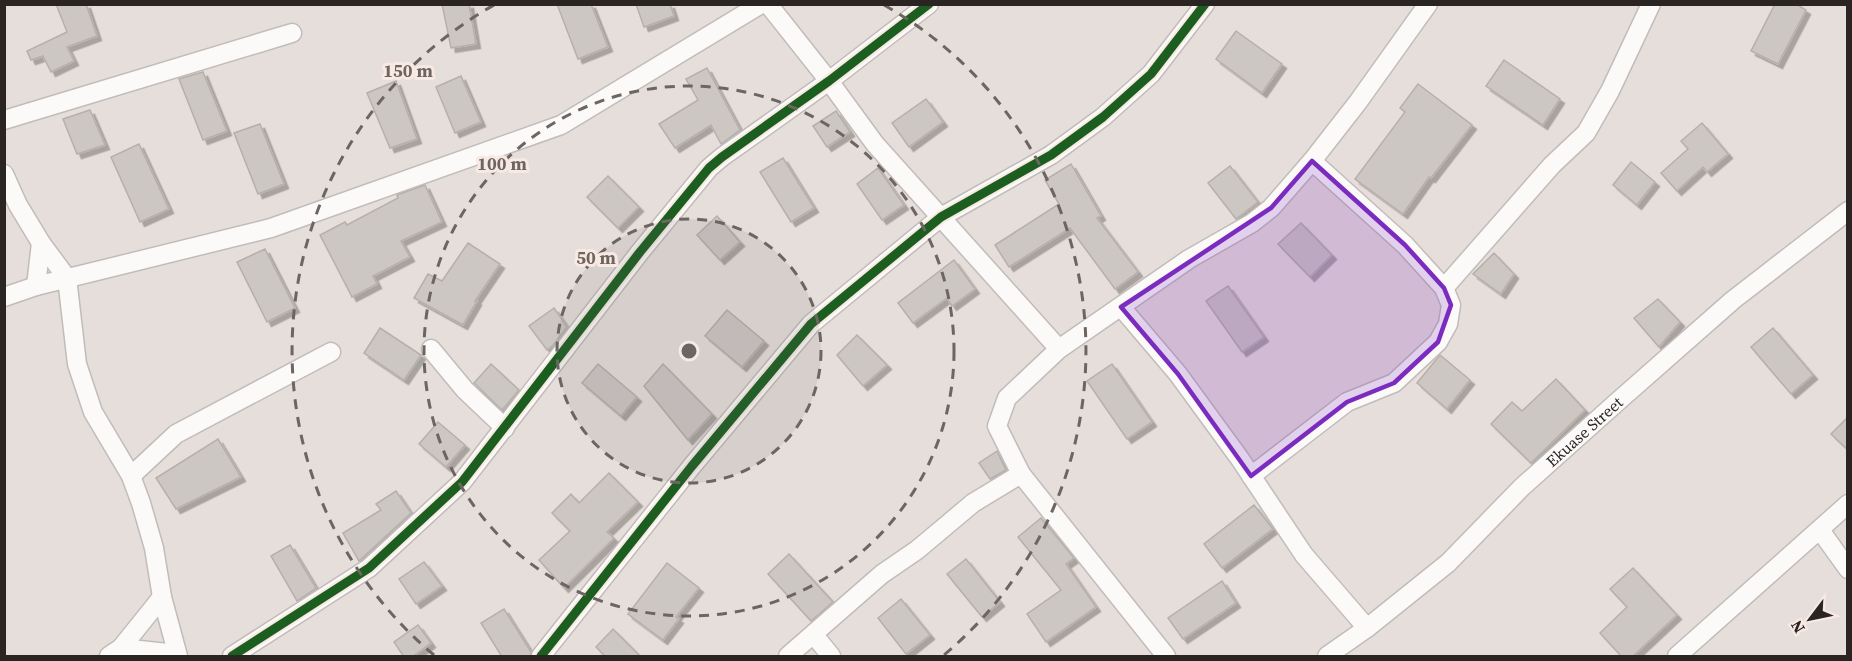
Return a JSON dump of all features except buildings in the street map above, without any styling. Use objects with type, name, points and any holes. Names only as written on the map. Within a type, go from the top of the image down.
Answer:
[{"type":"street","points":[[4,297],[36,286],[271,228],[561,125],[761,4]]},
{"type":"street","points":[[768,4],[875,144],[1059,349]]},
{"type":"street","points":[[232,657],[369,568],[462,482],[640,252],[709,168],[829,81],[929,4]]},
{"type":"street","points":[[541,657],[692,466],[811,324],[941,217],[1051,154],[1103,117],[1151,74],[1205,4]]},
{"type":"street","points":[[1166,657],[1021,474],[997,426],[1006,398],[1059,349],[1189,259],[1252,223],[1270,208],[1358,102],[1428,4]]},
{"type":"street","points":[[1444,288],[1552,165],[1586,133],[1610,91],[1652,4]]},
{"type":"street","points":[[4,120],[292,33]]},
{"type":"street","points":[[1251,476],[1347,402],[1394,383],[1438,342],[1448,324],[1451,305],[1444,288],[1405,245],[1312,160]]},
{"type":"street","points":[[4,174],[18,205],[41,243],[67,278],[77,364],[93,412],[131,476],[154,548],[162,597],[178,655],[115,652]]},
{"type":"street","name":"Ekuase Street","points":[[1327,657],[1448,563],[1522,487],[1733,300],[1848,211]]},
{"type":"street","points":[[36,286],[41,243]]},
{"type":"street","points":[[1121,307],[1178,374],[1304,555],[1367,628]]},
{"type":"street","points":[[430,349],[465,390],[505,428]]},
{"type":"street","points":[[131,476],[176,434],[331,352]]},
{"type":"street","points":[[788,657],[882,574],[916,550],[973,503],[1021,474]]},
{"type":"street","points":[[1677,657],[1848,504]]},
{"type":"street","points":[[1820,530],[1848,569]]},
{"type":"street","points":[[115,652],[162,597]]},
{"type":"street","points":[[814,635],[831,657]]},
{"type":"highlighted area","points":[[1312,161],[1405,245],[1444,288],[1451,305],[1438,342],[1394,383],[1347,402],[1251,476],[1178,374],[1121,307],[1271,208]]},
{"type":"cycle path","points":[[232,656],[369,568],[462,482],[640,252],[709,168],[829,81],[929,4]]},
{"type":"cycle path","points":[[541,656],[692,466],[811,324],[941,217],[1051,155],[1103,117],[1151,74],[1205,4]]}]
